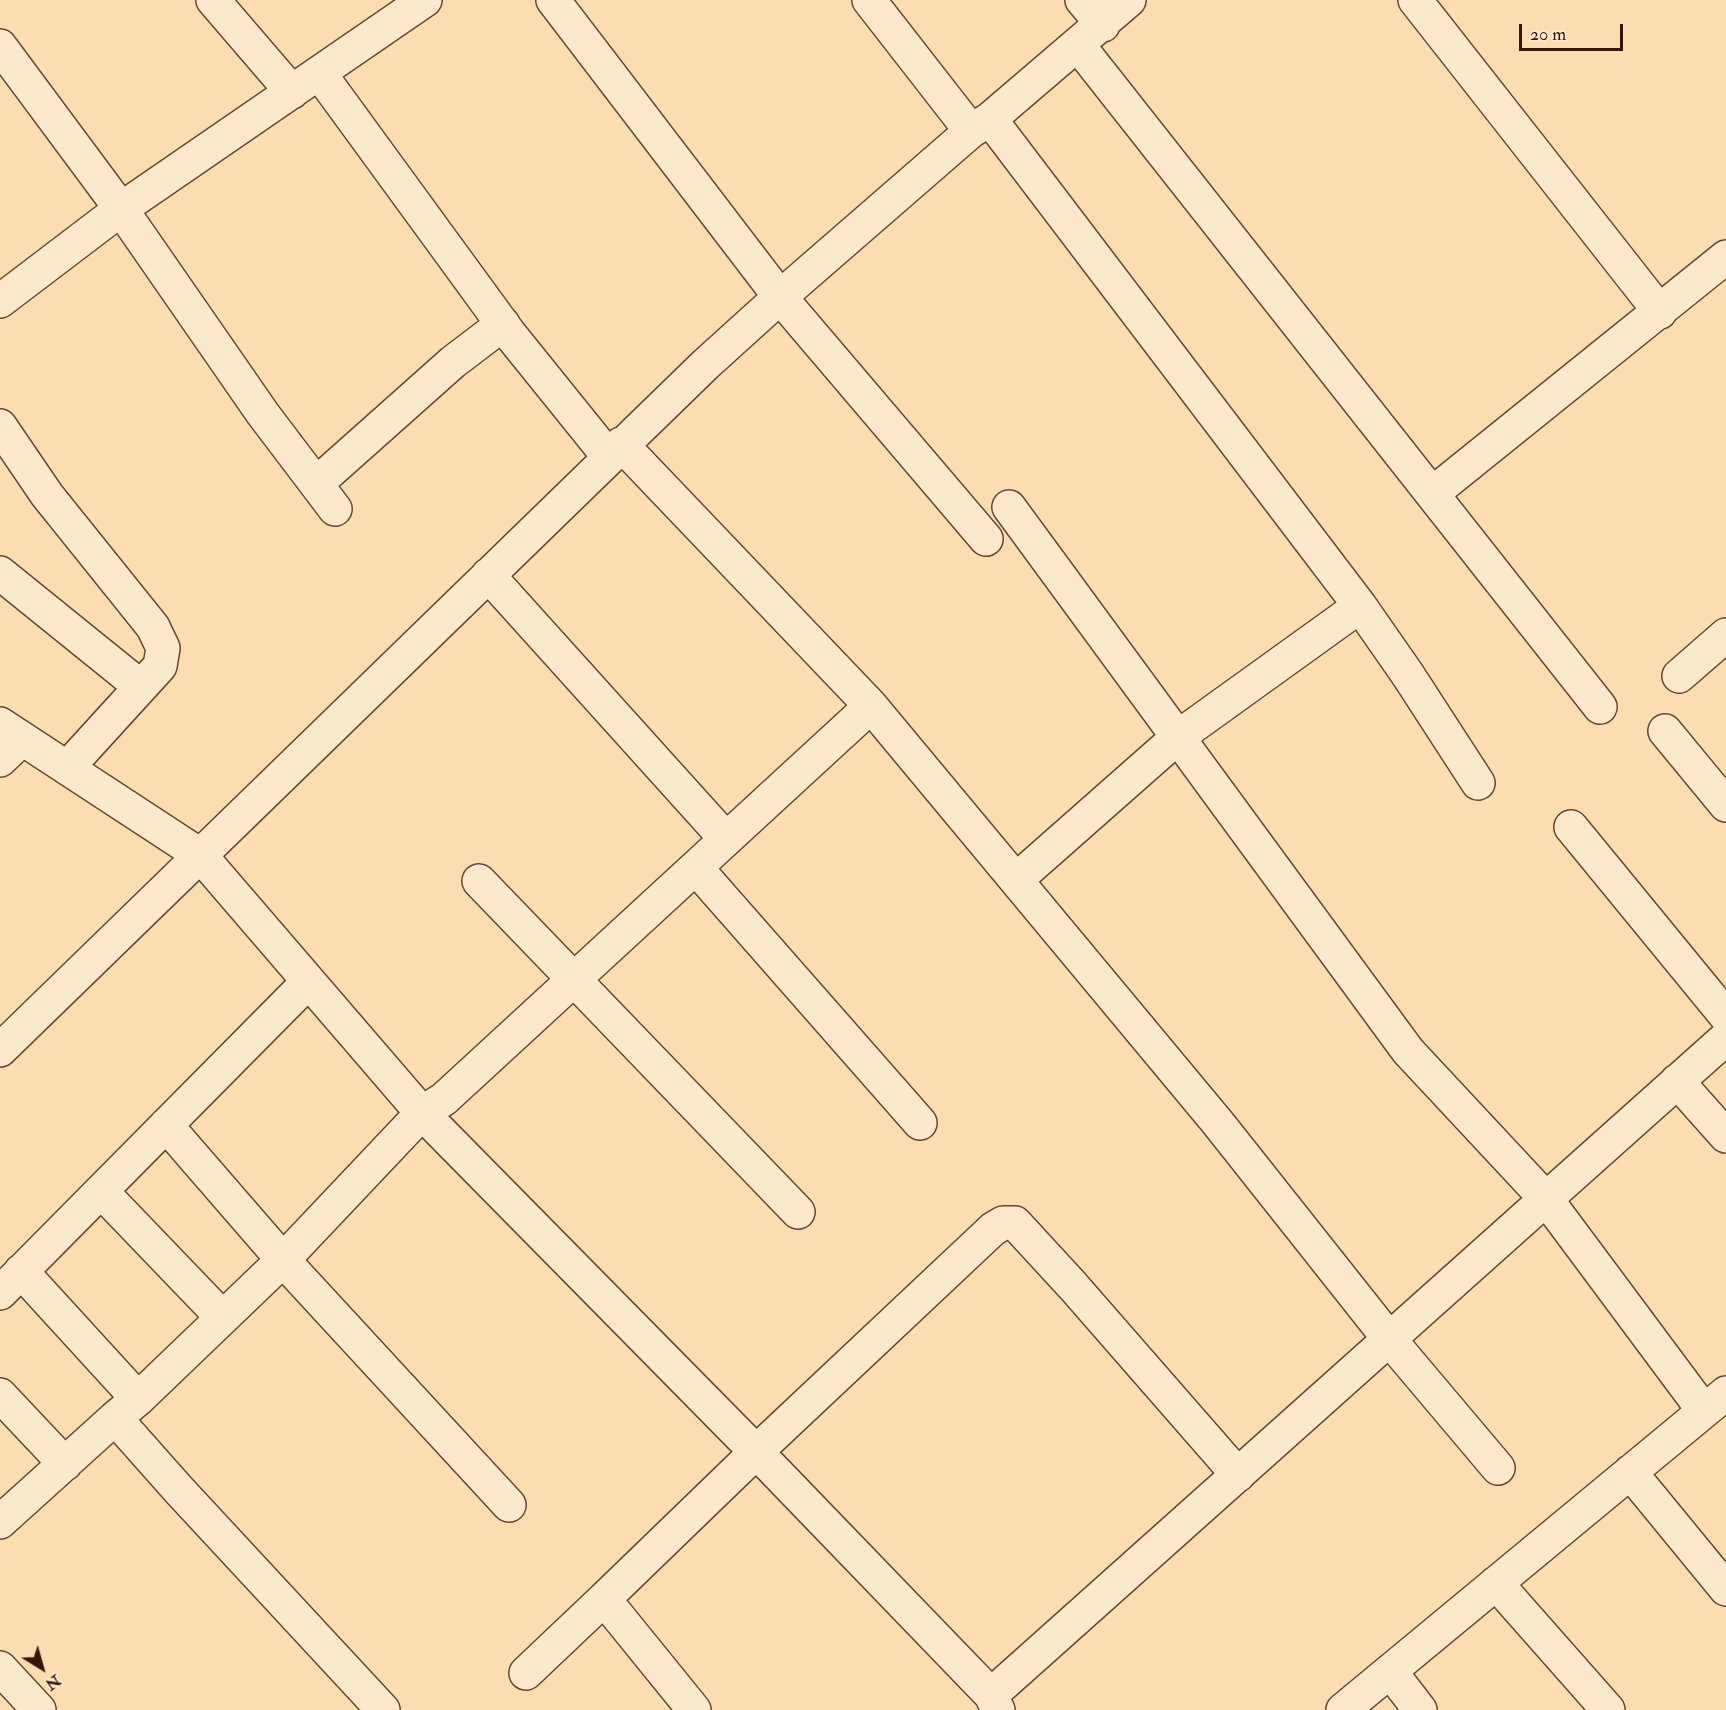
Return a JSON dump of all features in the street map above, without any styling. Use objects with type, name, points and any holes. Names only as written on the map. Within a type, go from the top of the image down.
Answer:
[{"type":"street","points":[[213,0],[291,92]]},
{"type":"street","points":[[0,301],[121,209],[425,0]]},
{"type":"street","points":[[553,0],[780,297],[986,539]]},
{"type":"street","points":[[869,0],[981,125],[1360,606],[1478,783]]},
{"type":"street","points":[[0,1050],[615,451],[780,297],[981,125],[1088,23],[1130,0]]},
{"type":"street","points":[[1415,0],[1660,312]]},
{"type":"street","points":[[1088,23],[1301,329],[1600,706]]},
{"type":"street","points":[[0,46],[121,209],[263,414],[326,496],[453,362],[503,324]]},
{"type":"street","points":[[320,74],[503,324],[615,451],[871,706],[1218,1123],[1390,1340],[1498,1468]]},
{"type":"street","points":[[1433,493],[1726,257]]},
{"type":"street","points":[[0,426],[47,495],[153,627],[163,648],[160,666],[67,768]]},
{"type":"street","points":[[1009,507],[1408,1051],[1547,1200],[1715,1402],[1343,1710]]},
{"type":"street","points":[[0,573],[141,687]]},
{"type":"street","points":[[488,575],[726,840]]},
{"type":"street","points":[[1016,880],[1178,737],[1360,606]]},
{"type":"street","points":[[1679,676],[1726,635]]},
{"type":"street","points":[[0,1522],[127,1409],[283,1260],[422,1113],[444,1099],[871,706]]},
{"type":"street","points":[[1665,731],[1726,805]]},
{"type":"street","points":[[7,741],[67,768],[200,855],[422,1113],[756,1452],[995,1702],[1238,1475],[1726,1038]]},
{"type":"street","points":[[1571,827],[1726,1016]]},
{"type":"street","points":[[696,868],[920,1123]]},
{"type":"street","points":[[479,881],[798,1212]]},
{"type":"street","points":[[308,982],[11,1282],[127,1409],[178,1490],[383,1710]]},
{"type":"street","points":[[1677,1081],[1726,1136]]},
{"type":"street","points":[[166,1125],[283,1260],[509,1505]]},
{"type":"street","points":[[101,1191],[222,1317]]},
{"type":"street","points":[[526,1673],[756,1452],[993,1229],[1003,1223],[1016,1223],[1238,1475]]},
{"type":"street","points":[[0,1395],[65,1464]]},
{"type":"street","points":[[1630,1472],[1726,1588]]},
{"type":"street","points":[[1496,1583],[1608,1710]]},
{"type":"street","points":[[604,1599],[694,1710]]},
{"type":"street","points":[[0,1668],[39,1710]]},
{"type":"street","points":[[1389,1671],[1420,1710]]}]
